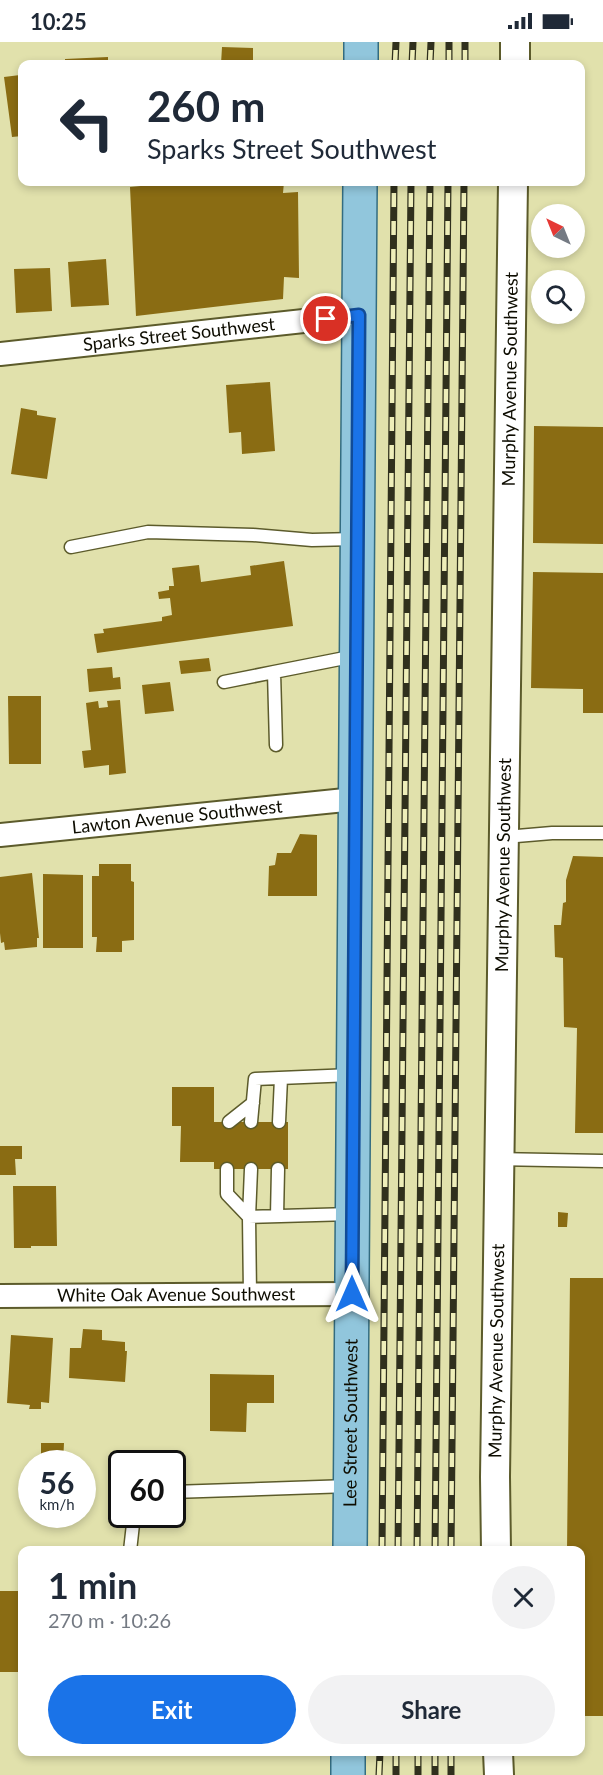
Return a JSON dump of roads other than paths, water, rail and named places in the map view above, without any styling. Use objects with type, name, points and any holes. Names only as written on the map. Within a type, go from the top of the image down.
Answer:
[{"type":"main road","points":[[361,42],[361,60]]},
{"type":"main road","name":"Lee Street Southwest","points":[[350,1546],[360,186]]},
{"type":"main road","points":[[348,1756],[348,1775]]},
{"type":"street","points":[[515,42],[515,60]]},
{"type":"street","name":"Murphy Avenue Southwest","points":[[496,1546],[513,186]]},
{"type":"street","name":"Sparks Street Southwest","points":[[0,354],[359,315]]},
{"type":"street","name":"Lawton Avenue Southwest","points":[[0,835],[356,799]]},
{"type":"street","name":"White Oak Avenue Southwest","points":[[0,1296],[352,1294]]},
{"type":"street","points":[[498,1756],[499,1775]]},
{"type":"lane","points":[[71,547],[148,532],[253,535],[312,540],[358,539]]},
{"type":"lane","points":[[224,682],[357,656]]},
{"type":"lane","points":[[274,672],[276,745]]},
{"type":"lane","points":[[504,837],[552,832],[603,833]]},
{"type":"lane","points":[[251,1122],[255,1079],[354,1075]]},
{"type":"lane","points":[[279,1122],[280,1078]]},
{"type":"lane","points":[[229,1122],[253,1103]]},
{"type":"lane","points":[[500,1159],[603,1161]]},
{"type":"lane","points":[[226,1168],[227,1194],[249,1217],[352,1214]]},
{"type":"lane","points":[[250,1294],[251,1168]]},
{"type":"lane","points":[[277,1216],[278,1169]]},
{"type":"lane","points":[[186,1492],[351,1486]]},
{"type":"lane","points":[[131,1546],[133,1528]]},
{"type":"railway","points":[[395,60],[396,42]]},
{"type":"railway","points":[[412,60],[413,42]]},
{"type":"railway","points":[[430,60],[431,42]]},
{"type":"railway","points":[[449,42],[449,60]]},
{"type":"railway","points":[[465,42],[465,60]]},
{"type":"railway","points":[[382,1546],[394,186]]},
{"type":"railway","points":[[398,1546],[411,186]]},
{"type":"railway","points":[[417,1546],[430,186]]},
{"type":"railway","points":[[435,1546],[448,186]]},
{"type":"railway","points":[[451,1546],[464,186]]},
{"type":"railway","points":[[379,1775],[380,1756]]},
{"type":"railway","points":[[396,1756],[396,1775]]},
{"type":"railway","points":[[418,1756],[418,1775]]},
{"type":"railway","points":[[435,1756],[435,1775]]},
{"type":"railway","points":[[451,1756],[451,1775]]}]
